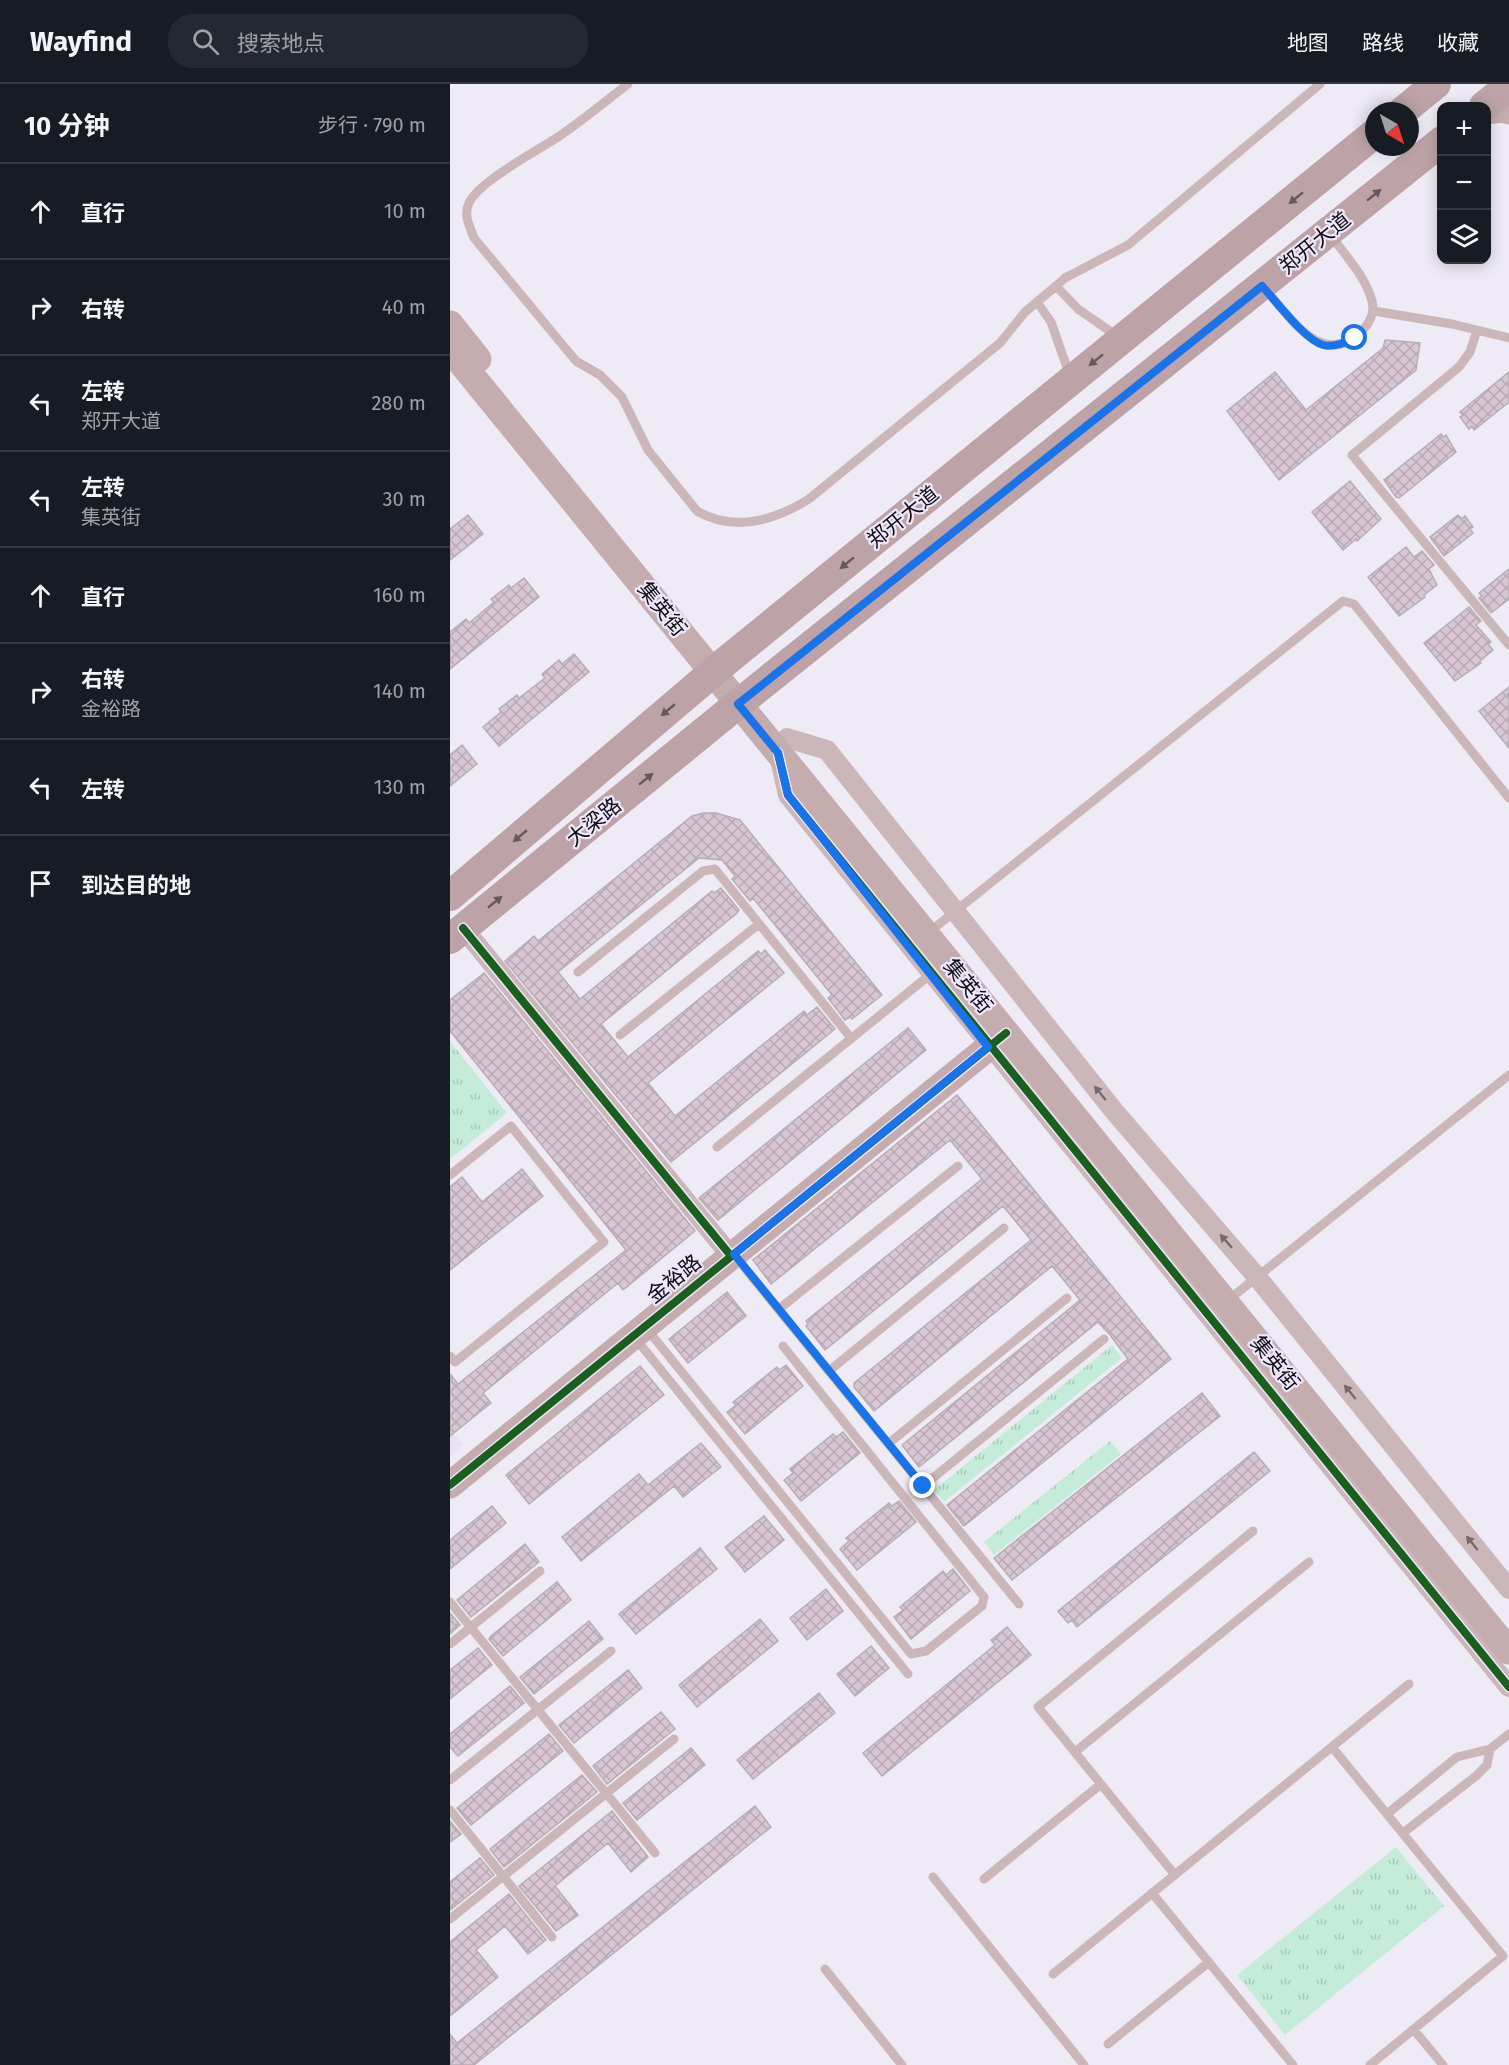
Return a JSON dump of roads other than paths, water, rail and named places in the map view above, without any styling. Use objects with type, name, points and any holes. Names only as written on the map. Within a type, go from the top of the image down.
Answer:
[{"type":"main road","points":[[1414,102],[1435,85]]},
{"type":"main road","points":[[1489,102],[1509,86]]},
{"type":"main road","points":[[1491,110],[1509,111]]},
{"type":"main road","name":"郑开大道","points":[[719,667],[1365,142]]},
{"type":"main road","name":"郑开大道","points":[[745,699],[1437,145]]},
{"type":"main road","name":"集英街","points":[[450,324],[782,746],[997,1040],[1509,1651]]},
{"type":"main road","name":"集英街","points":[[450,349],[719,667]]},
{"type":"main road","name":"大梁路","points":[[450,896],[719,667]]},
{"type":"main road","name":"大梁路","points":[[457,934],[745,699]]},
{"type":"main road","name":"集英街","points":[[782,746],[946,918],[1247,1285],[1509,1626]]},
{"type":"main road","name":"金裕路","points":[[450,1485],[997,1040]]},
{"type":"street","points":[[782,746],[788,795],[931,974],[997,1040],[1509,1687]]},
{"type":"street","points":[[457,934],[732,1255]]},
{"type":"street","points":[[1247,1285],[1509,1589]]},
{"type":"lane","points":[[628,84],[563,134],[485,185],[473,197],[466,213],[474,238],[576,361],[600,375],[622,397],[648,450],[697,511],[705,516],[733,522],[753,523],[788,512],[809,499],[1000,344],[1025,312],[1036,302],[1056,286],[1128,245],[1320,84]]},
{"type":"lane","points":[[1262,286],[1312,339],[1324,346],[1340,345],[1355,338],[1369,324],[1374,311],[1369,291],[1328,232]]},
{"type":"lane","points":[[1056,286],[1078,309],[1122,339]]},
{"type":"lane","points":[[1036,302],[1051,322],[1071,380]]},
{"type":"lane","points":[[1374,311],[1509,338]]},
{"type":"lane","points":[[1477,330],[1470,352],[1459,367],[1352,455],[1509,645]]},
{"type":"lane","points":[[946,918],[1343,601],[1354,604],[1509,798]]},
{"type":"lane","points":[[578,972],[704,871],[716,869],[851,1038]]},
{"type":"lane","points":[[620,1035],[759,924]]},
{"type":"lane","points":[[717,1147],[931,974]]},
{"type":"lane","points":[[1247,1285],[1509,1075]]},
{"type":"lane","points":[[450,1175],[511,1126],[604,1242],[455,1362],[450,1356]]},
{"type":"lane","points":[[779,1309],[958,1167]]},
{"type":"lane","points":[[829,1371],[1004,1228]]},
{"type":"lane","points":[[732,1255],[779,1309],[1019,1604]]},
{"type":"lane","points":[[888,1444],[1067,1298]]},
{"type":"lane","points":[[639,1331],[911,1654],[926,1651],[982,1606],[984,1597],[783,1346]]},
{"type":"lane","points":[[639,1331],[908,1674]]},
{"type":"lane","points":[[923,1486],[1104,1339]]},
{"type":"lane","points":[[1175,1875],[1038,1707],[1253,1531]]},
{"type":"lane","points":[[1075,1752],[1309,1562]]},
{"type":"lane","points":[[450,1644],[540,1571]]},
{"type":"lane","points":[[450,1602],[655,1853]]},
{"type":"lane","points":[[450,1780],[611,1651]]},
{"type":"lane","points":[[1053,1974],[1409,1684]]},
{"type":"lane","points":[[1387,1814],[1457,1757],[1490,1749],[1509,1734]]},
{"type":"lane","points":[[450,1919],[674,1739]]},
{"type":"lane","points":[[1332,1747],[1506,1957],[1370,2065]]},
{"type":"lane","points":[[1403,1833],[1476,1776],[1487,1765],[1490,1749]]},
{"type":"lane","points":[[984,1879],[1101,1784]]},
{"type":"lane","points":[[450,1810],[552,1937]]},
{"type":"lane","points":[[933,1877],[1084,2065]]},
{"type":"lane","points":[[1152,1893],[1293,2065]]},
{"type":"lane","points":[[1108,2044],[1209,1962]]},
{"type":"lane","points":[[825,1969],[902,2065]]},
{"type":"lane","points":[[1414,2030],[1443,2065]]}]
